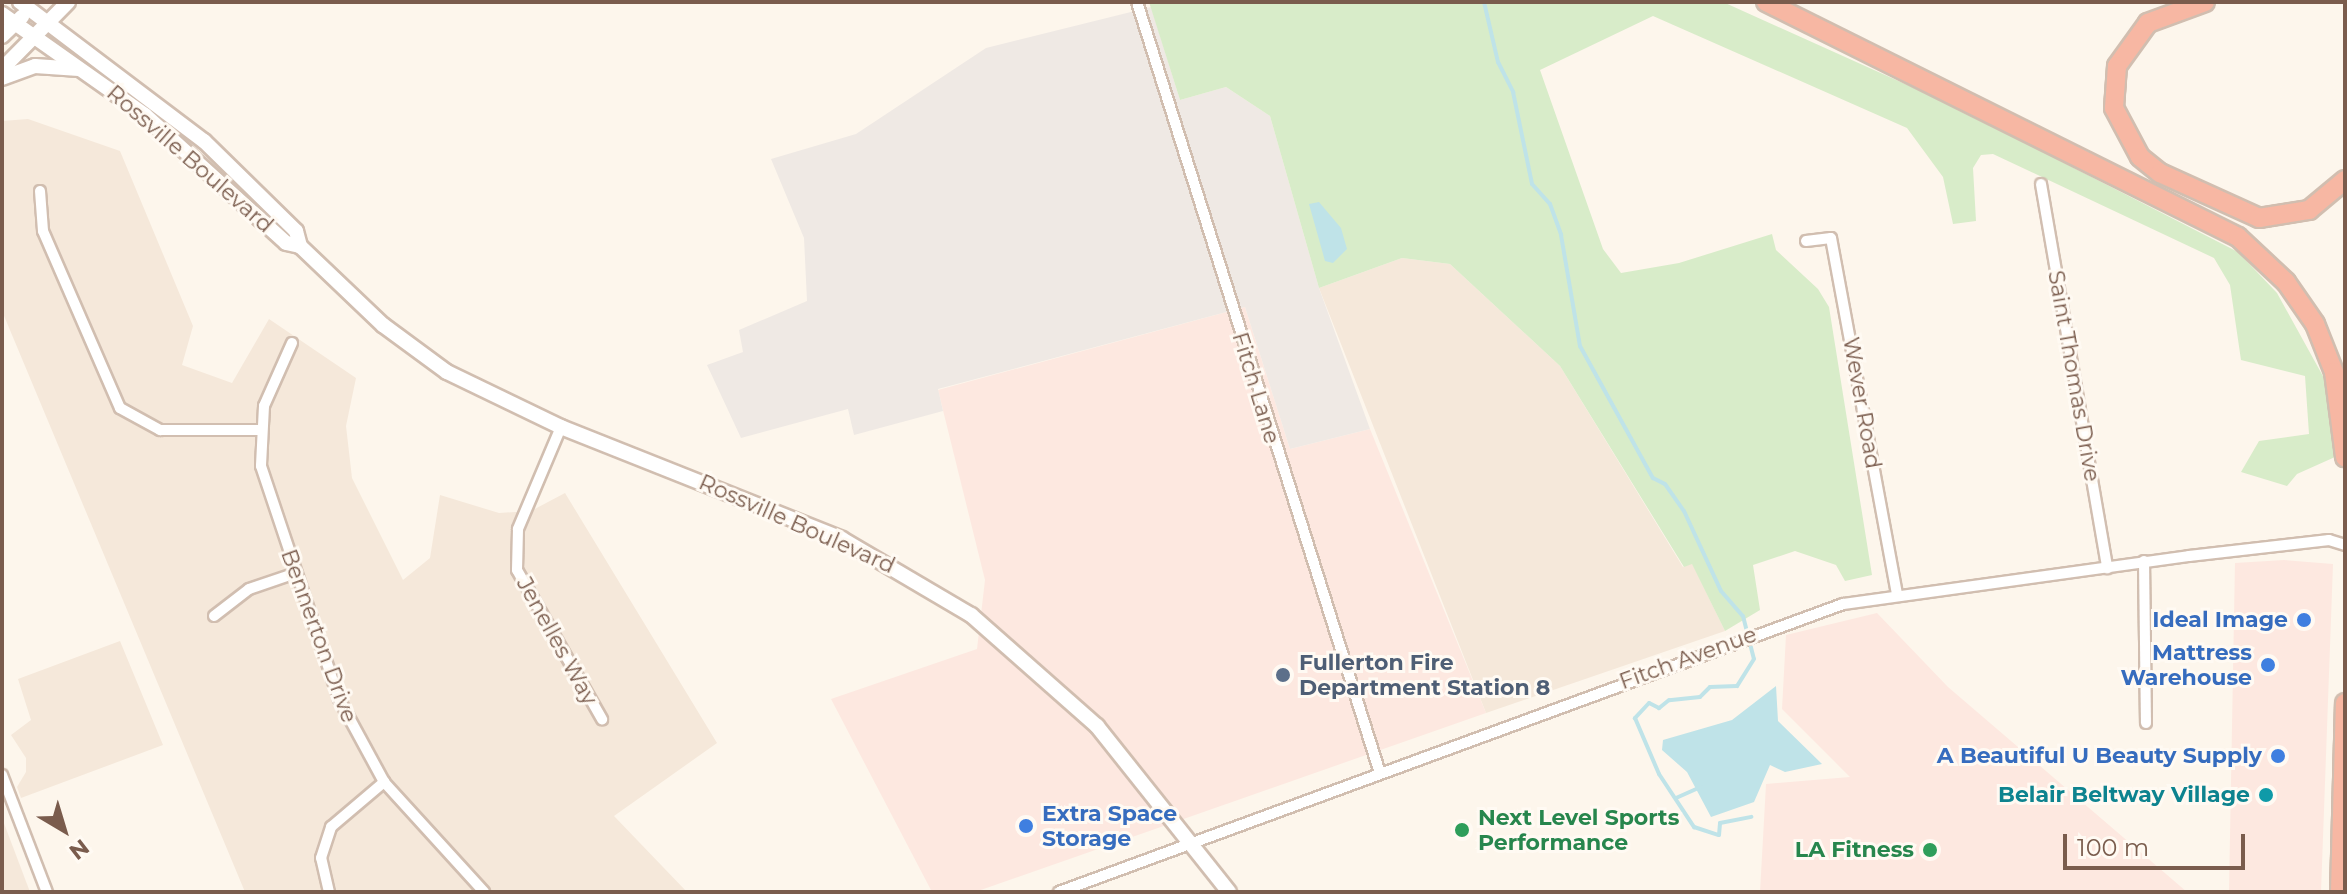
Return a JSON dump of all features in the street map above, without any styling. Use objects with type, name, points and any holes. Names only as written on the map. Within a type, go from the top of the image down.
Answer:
[{"type":"highway","points":[[1766,2],[2238,237],[2286,282],[2315,324],[2336,383],[2345,457]]},
{"type":"highway","points":[[2205,2],[2156,19],[2125,49],[2114,108],[2133,149],[2160,173],[2259,218],[2309,210],[2345,180]]},
{"type":"highway","points":[[2340,892],[2345,703]]},
{"type":"main road","points":[[2,69],[68,2]]},
{"type":"main road","points":[[2,36],[29,4]]},
{"type":"main road","name":"Rossville Boulevard","points":[[29,4],[204,141],[296,231],[300,246]]},
{"type":"main road","name":"Rossville Boulevard","points":[[2,14],[37,36],[166,132],[286,243],[300,246],[432,362],[561,427],[842,539],[940,593],[1077,705],[1229,892]]},
{"type":"main road","points":[[2,78],[40,65],[84,70]]},
{"type":"street","name":"Fitch Lane","points":[[1137,2],[1380,773]]},
{"type":"street","name":"Saint Thomas Drive","points":[[2041,184],[2107,568]]},
{"type":"street","points":[[40,191],[43,231],[120,408],[160,430],[259,430]]},
{"type":"street","name":"Wever Road","points":[[1806,241],[1831,238],[1897,594]]},
{"type":"street","name":"Bennerton Drive","points":[[292,343],[271,383],[259,430],[267,492],[339,699],[384,782],[484,892]]},
{"type":"street","name":"Jenelles Way","points":[[561,427],[518,529],[516,561],[523,584],[602,719]]},
{"type":"street","name":"Fitch Avenue","points":[[1059,892],[1743,638],[1897,594],[2329,540],[2345,545]]},
{"type":"street","points":[[2144,561],[2146,723]]},
{"type":"street","points":[[214,616],[249,589],[296,573]]},
{"type":"street","points":[[2,775],[47,892]]},
{"type":"street","points":[[329,892],[321,858],[331,827],[384,782]]},
{"type":"shaded area","points":[[1151,7],[1180,100],[1226,87],[1270,116],[1319,288],[1370,429],[1290,449],[1245,307],[938,389],[943,411],[854,435],[848,409],[741,438],[707,365],[743,352],[739,330],[807,301],[804,238],[771,159],[856,134],[986,48]]},
{"type":"shaded area","points":[[28,119],[120,151],[193,326],[182,365],[232,383],[269,319],[356,378],[346,426],[352,478],[403,580],[430,558],[440,495],[499,513],[531,511],[565,493],[717,743],[614,816],[687,892],[245,892],[2,311],[2,121]]},
{"type":"shaded area","points":[[1402,258],[1450,264],[1560,366],[1683,567],[1692,563],[1725,631],[1486,713],[1319,288]]},
{"type":"shaded area","points":[[1245,307],[1290,449],[1370,429],[1486,713],[975,892],[932,892],[831,699],[977,649],[985,580],[938,390]]},
{"type":"shaded area","points":[[2284,560],[2333,564],[2321,892],[2229,892],[2235,563]]},
{"type":"shaded area","points":[[1877,613],[1948,687],[2187,892],[1760,892],[1766,784],[1850,777],[1782,709],[1786,635]]},
{"type":"shaded area","points":[[120,641],[163,745],[21,798],[17,787],[26,772],[26,758],[11,735],[31,720],[18,679]]},
{"type":"shaded area","points":[[2,818],[30,892],[2,892]]},
{"type":"green space","points":[[1149,2],[1723,2],[1945,102],[2238,252],[2277,293],[2324,378],[2335,457],[2297,474],[2287,486],[2241,472],[2259,441],[2309,434],[2305,376],[2241,360],[2230,285],[2214,258],[1993,154],[1981,155],[1973,168],[1976,221],[1953,224],[1943,177],[1907,128],[1653,16],[1540,70],[1603,249],[1621,273],[1679,263],[1772,234],[1776,250],[1818,289],[1829,307],[1872,575],[1845,581],[1836,565],[1795,551],[1753,565],[1760,610],[1725,631],[1692,564],[1684,567],[1560,366],[1450,264],[1402,258],[1319,288],[1270,116],[1226,87],[1180,100]]},
{"type":"water","points":[[1319,202],[1341,228],[1347,249],[1333,263],[1325,261],[1309,204]]},
{"type":"water","points":[[1776,686],[1778,721],[1822,764],[1785,772],[1770,765],[1754,802],[1711,817],[1687,772],[1662,750],[1663,740],[1732,720]]},
{"type":"waterway","points":[[1484,2],[1498,62],[1513,92],[1532,184],[1550,204],[1561,235],[1580,346],[1653,478],[1665,484],[1684,511],[1721,591],[1743,616],[1754,659],[1737,686],[1710,687],[1700,697],[1669,700],[1659,708],[1649,703],[1635,718],[1659,774],[1694,827],[1719,835],[1720,823],[1751,817]]},
{"type":"waterway","points":[[1676,798],[1701,787]]},
{"type":"place","name":"Ideal Image","points":[[2304,620]]},
{"type":"place","name":"Mattress Warehouse","points":[[2268,665]]},
{"type":"place","name":"Fullerton Fire Department Station 8","points":[[1283,675]]},
{"type":"place","name":"A Beautiful U Beauty Supply","points":[[2278,756]]},
{"type":"place","name":"Belair Beltway Village","points":[[2266,795]]},
{"type":"place","name":"Extra Space Storage","points":[[1026,826]]},
{"type":"place","name":"Next Level Sports Performance","points":[[1462,830]]},
{"type":"place","name":"LA Fitness","points":[[1930,850]]}]
